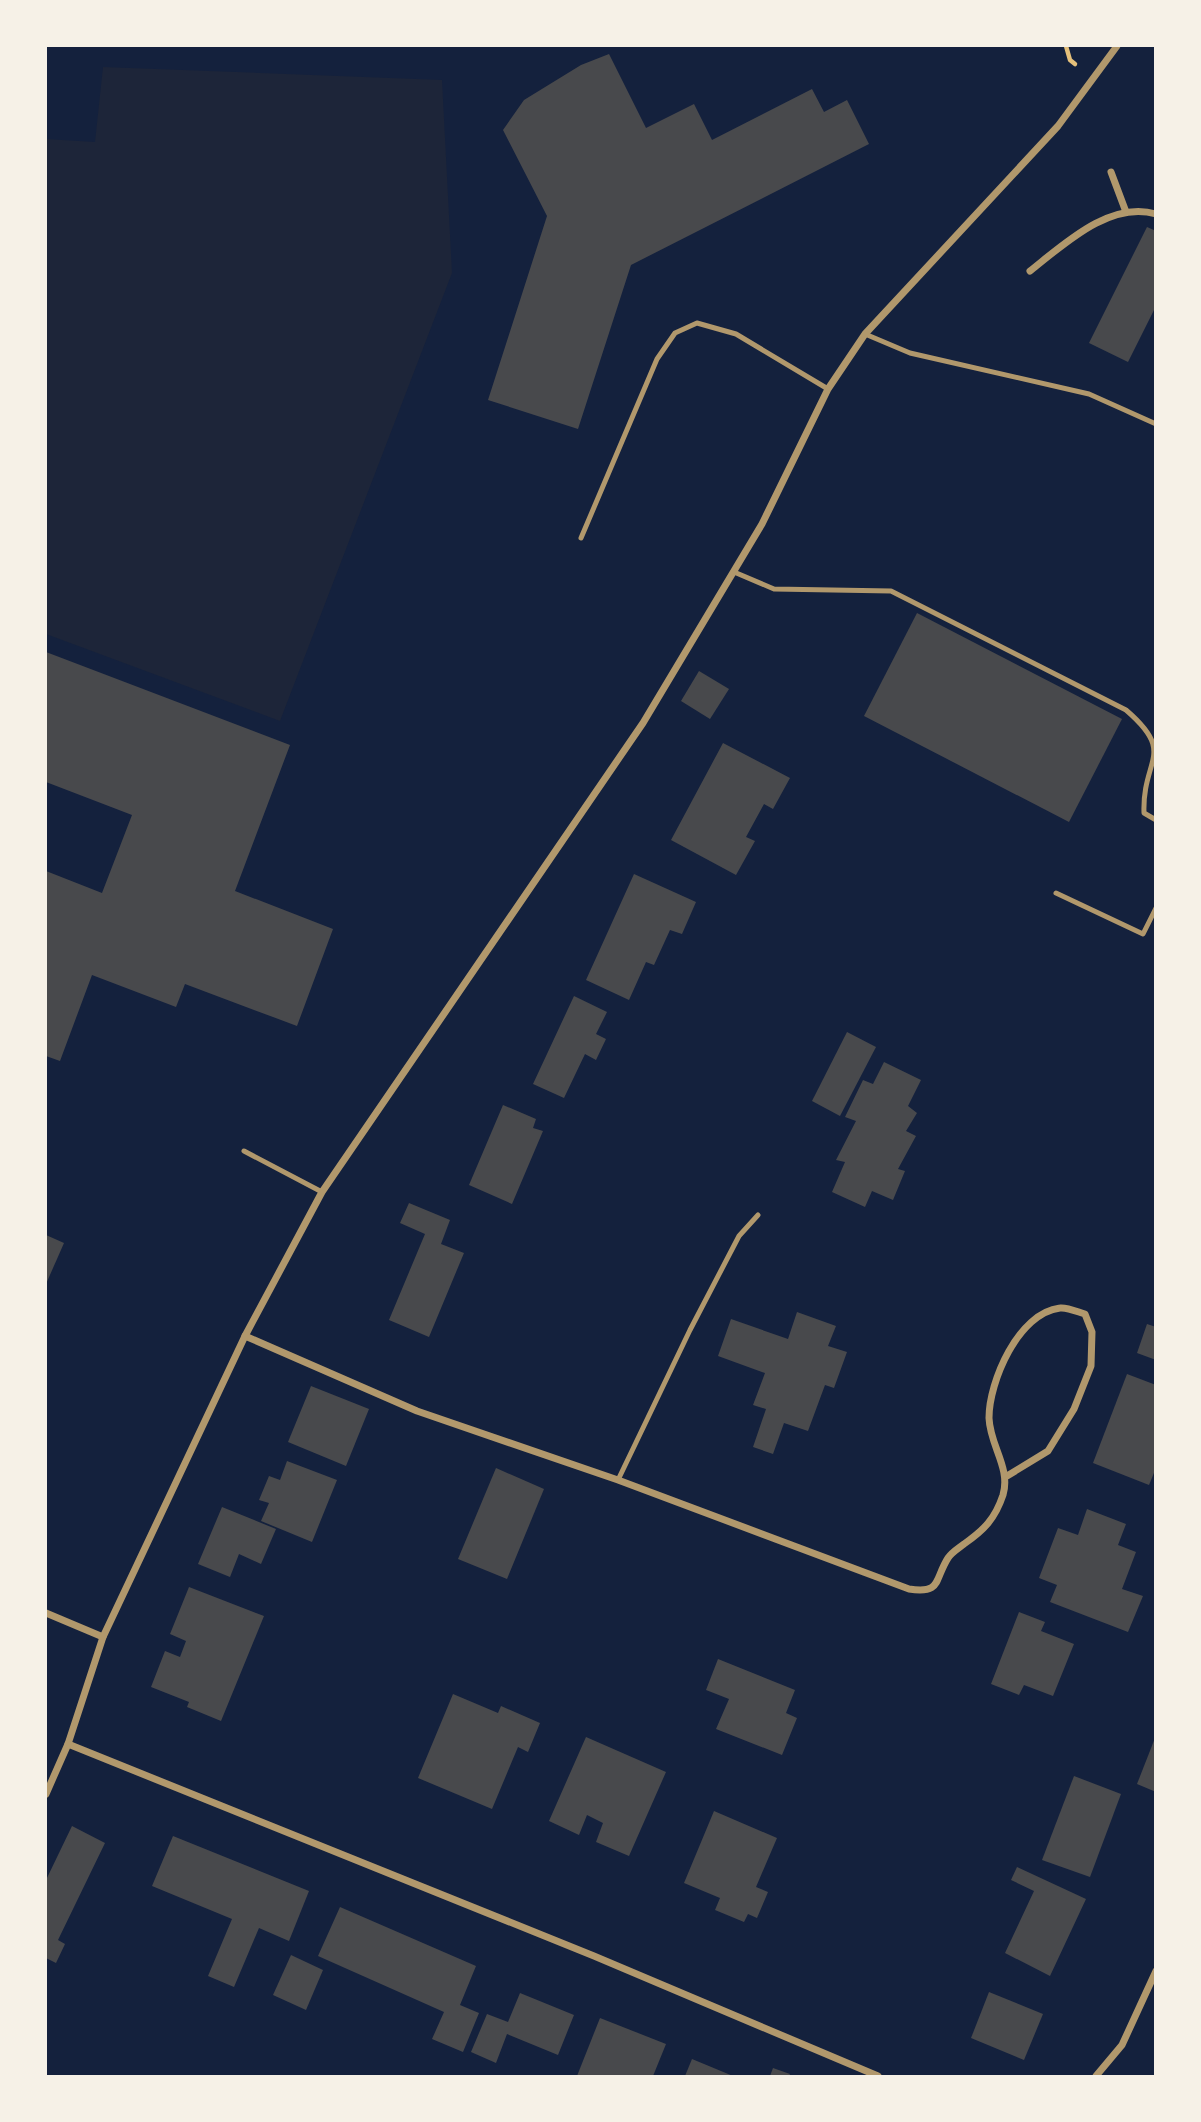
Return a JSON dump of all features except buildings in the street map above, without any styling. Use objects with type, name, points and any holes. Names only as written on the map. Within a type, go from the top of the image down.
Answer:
[{"type":"street","points":[[46,1794],[68,1744],[103,1637],[245,1336],[322,1192],[643,723],[762,524],[828,389],[866,334],[1058,126],[1117,46]]},
{"type":"street","points":[[1111,172],[1126,212]]},
{"type":"street","points":[[1030,271],[1074,237],[1126,212],[1144,210],[1156,214]]},
{"type":"street","points":[[245,1336],[417,1411],[618,1480],[847,1567],[925,1591],[932,1589],[937,1582],[949,1555],[989,1526],[1003,1494],[1007,1476],[992,1442],[991,1392],[1015,1339],[1043,1314],[1061,1307],[1085,1314],[1092,1332],[1091,1366],[1074,1409],[1048,1451],[1007,1476]]},
{"type":"street","points":[[46,1613],[103,1637]]},
{"type":"street","points":[[68,1744],[569,1946],[878,2077]]},
{"type":"street","points":[[1096,2077],[1122,2045],[1156,1971]]},
{"type":"lane","points":[[581,538],[657,359],[675,333],[697,323],[736,334],[828,389]]},
{"type":"lane","points":[[866,334],[921,356],[1089,394],[1156,424]]},
{"type":"lane","points":[[734,572],[774,589],[891,591],[1126,710],[1149,730],[1156,751],[1143,789],[1144,813],[1156,820]]},
{"type":"lane","points":[[1056,893],[1143,934],[1156,908]]},
{"type":"lane","points":[[244,1151],[322,1192]]},
{"type":"lane","points":[[618,1480],[702,1306],[739,1236],[758,1215]]},
{"type":"shaded area","points":[[103,67],[442,80],[452,273],[280,721],[46,634],[46,139],[95,142]]}]
